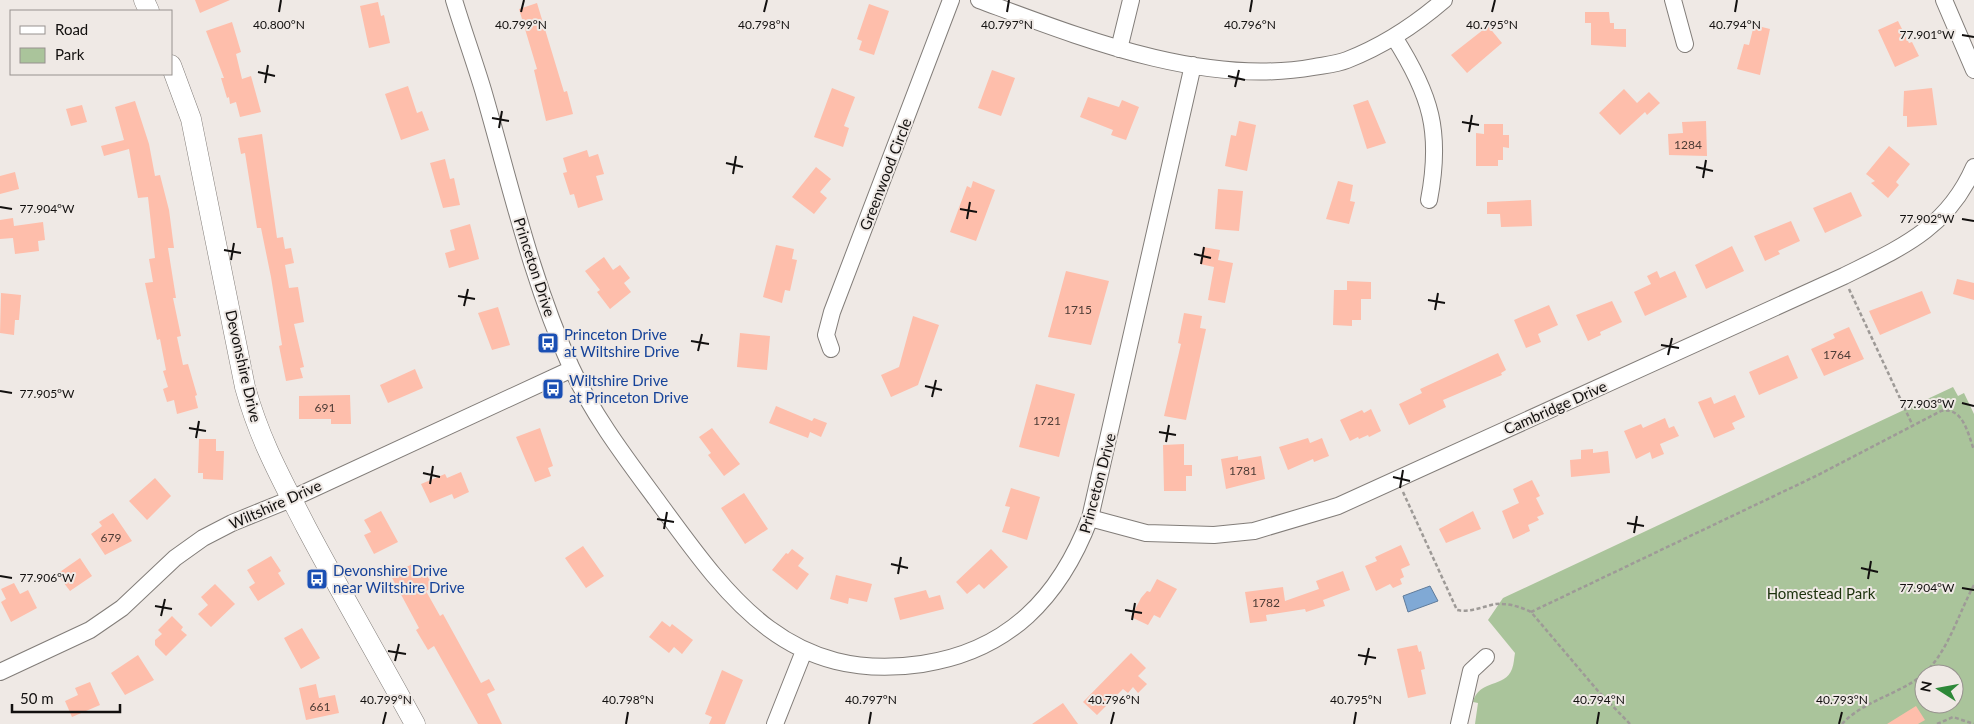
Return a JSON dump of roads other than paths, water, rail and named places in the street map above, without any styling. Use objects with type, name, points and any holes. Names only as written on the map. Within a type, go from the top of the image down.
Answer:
[{"type":"street","name":"Princeton Drive","points":[[454,0],[482,88],[521,226],[553,322],[572,369],[608,435],[686,543],[730,596],[782,638],[804,651],[840,663],[886,667],[930,662],[972,650],[1017,624],[1051,593],[1066,571],[1090,518],[1193,65]]},
{"type":"street","name":"Greenwood Circle","points":[[831,348],[826,335],[832,312],[951,0]]},
{"type":"street","points":[[980,0],[1095,43],[1209,68],[1283,72],[1346,61],[1394,37],[1444,0]]},
{"type":"street","points":[[1119,48],[1131,0]]},
{"type":"street","points":[[1672,0],[1685,44]]},
{"type":"street","points":[[1944,0],[1974,70]]},
{"type":"street","points":[[1394,37],[1415,70],[1429,104],[1434,136],[1435,168],[1429,200]]},
{"type":"street","name":"Devonshire Drive","points":[[172,68],[191,119],[250,406],[268,456],[415,724]]},
{"type":"street","name":"Cambridge Drive","points":[[1090,518],[1146,533],[1214,535],[1254,531],[1338,506],[1844,276],[1905,245],[1939,220],[1966,186],[1974,167]]},
{"type":"street","name":"Wiltshire Drive","points":[[0,672],[90,630],[122,608],[175,558],[203,538],[232,523],[291,499],[572,369]]},
{"type":"street","points":[[775,724],[804,651]]},
{"type":"street","points":[[1459,724],[1471,671],[1486,657]]},
{"type":"water","points":[[1430,586],[1438,601],[1408,612],[1403,596]]},
{"type":"place","name":"Princeton Drive at Wiltshire Drive","points":[[548,343]]},
{"type":"place","name":"Wiltshire Drive at Princeton Drive","points":[[553,389]]},
{"type":"place","name":"Devonshire Drive near Wiltshire Drive","points":[[317,579]]},
{"type":"park label","name":"Homestead Park","points":[[1821,593]]}]
